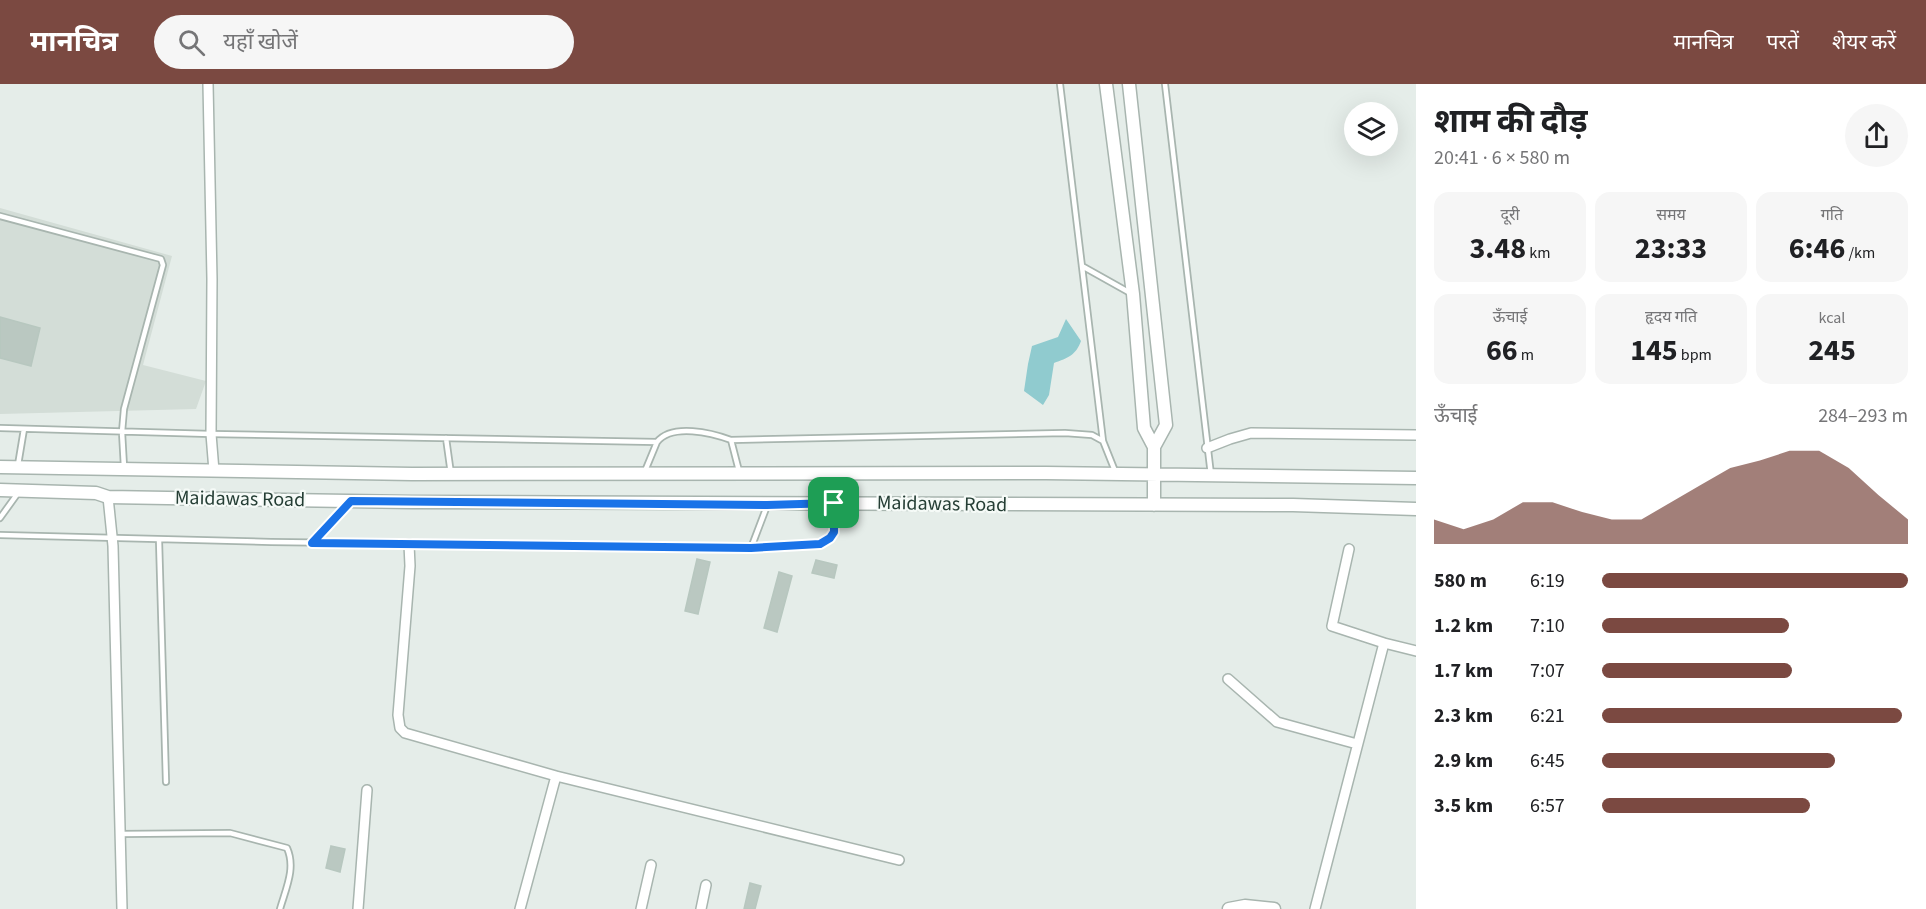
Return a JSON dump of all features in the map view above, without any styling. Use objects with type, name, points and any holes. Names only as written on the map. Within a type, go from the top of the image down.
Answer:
[{"type":"street","points":[[208,84],[212,279],[211,434],[214,471]]},
{"type":"street","points":[[1106,84],[1132,294],[1144,428],[1154,447]]},
{"type":"street","points":[[1129,84],[1166,425],[1154,447],[1154,505]]},
{"type":"street","points":[[1207,448],[1251,432],[1416,435]]},
{"type":"street","name":"Maidawas Road","points":[[0,467],[451,474],[1210,474],[1416,478]]},
{"type":"street","name":"Maidawas Road","points":[[0,490],[96,493],[108,496],[351,501],[767,505],[834,503],[1293,505],[1416,509]]},
{"type":"street","points":[[108,496],[112,538],[122,909]]},
{"type":"street","points":[[409,544],[410,566],[398,715],[400,728],[405,733],[556,776],[898,860]]},
{"type":"street","points":[[1349,549],[1332,626],[1416,651]]},
{"type":"street","points":[[1315,909],[1384,643]]},
{"type":"street","points":[[1228,679],[1277,722],[1357,744]]},
{"type":"street","points":[[520,909],[556,776]]},
{"type":"street","points":[[358,909],[367,790]]},
{"type":"street","points":[[640,909],[651,865]]},
{"type":"street","points":[[701,909],[706,885]]},
{"type":"street","points":[[1229,909],[1245,906],[1274,909]]},
{"type":"lane","points":[[1060,84],[1103,441],[1116,474]]},
{"type":"lane","points":[[1165,84],[1210,474]]},
{"type":"lane","points":[[0,216],[161,259],[163,265],[124,409],[122,432],[124,469]]},
{"type":"lane","points":[[1082,266],[1132,294]]},
{"type":"lane","points":[[0,428],[657,442]]},
{"type":"lane","points":[[17,468],[24,429]]},
{"type":"lane","points":[[644,474],[657,442],[662,436],[673,432],[701,432],[731,440],[1065,433],[1092,435],[1103,441]]},
{"type":"lane","points":[[446,438],[451,474]]},
{"type":"lane","points":[[731,440],[740,474]]},
{"type":"lane","points":[[0,518],[20,490]]},
{"type":"lane","points":[[312,543],[351,501]]},
{"type":"lane","points":[[0,535],[312,543],[751,548],[820,544],[830,538],[834,532],[834,503]]},
{"type":"lane","points":[[751,548],[767,505]]},
{"type":"lane","points":[[159,540],[166,782]]},
{"type":"lane","points":[[120,834],[230,833],[287,848],[292,858],[292,869],[280,909]]},
{"type":"shaded area","points":[[0,208],[172,256],[143,365],[206,381],[196,409],[0,414]]},
{"type":"water","points":[[1066,319],[1081,341],[1077,350],[1071,355],[1054,363],[1049,395],[1043,405],[1024,391],[1032,346],[1058,337]]},
{"type":"building","points":[[0,317],[40,328],[31,366],[0,358]]},
{"type":"building","points":[[697,559],[710,562],[698,614],[685,611]]},
{"type":"building","points":[[816,560],[837,565],[834,578],[812,573]]},
{"type":"building","points":[[779,572],[792,576],[777,632],[764,628]]},
{"type":"building","points":[[331,846],[345,849],[340,872],[326,868]]},
{"type":"building","points":[[750,883],[761,886],[755,909],[744,909]]},
{"type":"route","points":[[351,501],[767,505],[834,503],[834,532],[830,538],[820,544],[751,548],[312,543],[351,501]]}]
